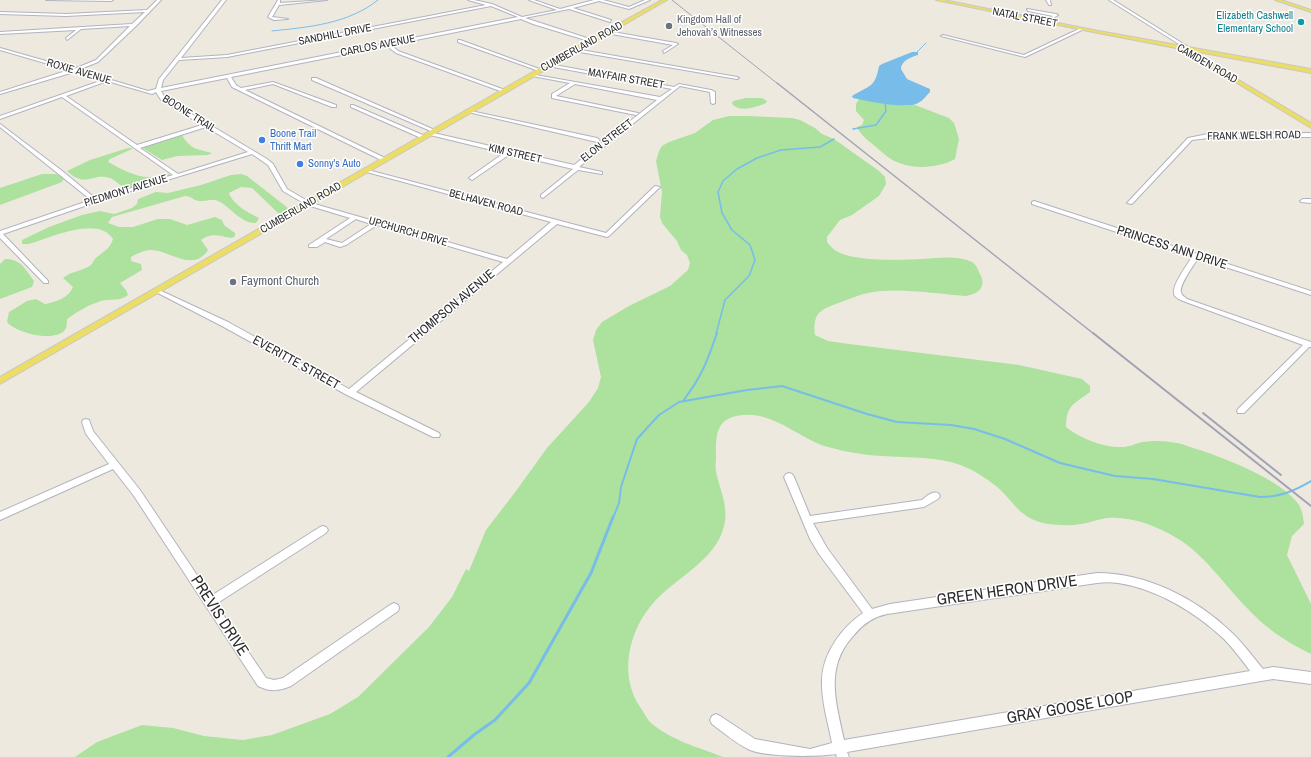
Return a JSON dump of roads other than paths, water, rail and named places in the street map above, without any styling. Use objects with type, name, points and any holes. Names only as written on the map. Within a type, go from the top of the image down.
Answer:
[{"type":"main road","name":"CUMBERLAND ROAD","points":[[0,381],[468,111],[665,0]]},
{"type":"main road","name":"NATAL STREET","points":[[938,0],[1246,61]]},
{"type":"main road","points":[[1277,0],[1310,10]]},
{"type":"main road","points":[[1280,0],[1310,10]]},
{"type":"main road","points":[[1284,0],[1310,10]]},
{"type":"main road","name":"NATAL STREET","points":[[1112,35],[1148,40],[1183,48]]},
{"type":"main road","points":[[1148,40],[1159,41],[1163,40],[1163,37]]},
{"type":"main road","points":[[1183,48],[1284,67]]},
{"type":"main road","name":"CAMDEN ROAD","points":[[1183,48],[1311,126]]},
{"type":"main road","name":"CAMDEN ROAD","points":[[1191,50],[1311,120]]},
{"type":"main road","points":[[1240,79],[1215,60],[1222,57],[1311,71]]},
{"type":"street","points":[[48,0],[111,0]]},
{"type":"street","points":[[0,93],[73,70],[99,60],[159,0]]},
{"type":"street","name":"BOONE TRAIL","points":[[224,0],[161,80],[158,92],[168,102],[270,164],[285,190],[308,204]]},
{"type":"street","points":[[286,19],[270,18],[279,2],[325,0]]},
{"type":"street","points":[[470,0],[491,5],[534,24],[592,40]]},
{"type":"street","points":[[531,0],[560,10]]},
{"type":"street","points":[[598,0],[629,8],[648,0]]},
{"type":"street","name":"CARLOS AVENUE","points":[[148,92],[158,92],[228,76],[560,10],[598,0]]},
{"type":"street","name":"CAMDEN ROAD","points":[[1104,0],[1175,45]]},
{"type":"street","name":"CAMDEN ROAD","points":[[1111,0],[1183,48]]},
{"type":"street","name":"SANDHILL DRIVE","points":[[177,59],[227,56],[491,5]]},
{"type":"street","points":[[569,7],[610,21]]},
{"type":"street","points":[[1028,10],[1056,15],[1046,22]]},
{"type":"street","points":[[0,13],[61,15],[149,11]]},
{"type":"street","points":[[0,33],[135,25]]},
{"type":"street","points":[[67,39],[80,28]]},
{"type":"street","points":[[943,36],[1025,56],[1082,29]]},
{"type":"street","points":[[607,32],[676,44],[664,52]]},
{"type":"street","points":[[459,41],[540,70]]},
{"type":"street","points":[[386,44],[397,52],[503,91]]},
{"type":"street","name":"ROXIE AVENUE","points":[[0,49],[148,92]]},
{"type":"street","points":[[575,50],[737,78]]},
{"type":"street","name":"MAYFAIR STREET","points":[[549,65],[675,88],[681,85],[711,91],[713,92],[713,103]]},
{"type":"street","points":[[532,75],[661,99]]},
{"type":"street","points":[[228,76],[234,86],[385,160]]},
{"type":"street","name":"KIM STREET","points":[[314,79],[432,132],[600,173]]},
{"type":"street","points":[[0,118],[107,80]]},
{"type":"street","points":[[242,89],[274,82],[334,106]]},
{"type":"street","points":[[574,83],[554,95],[554,97],[636,114]]},
{"type":"street","points":[[0,86],[12,90]]},
{"type":"street","name":"ELON STREET","points":[[543,196],[675,88]]},
{"type":"street","points":[[63,96],[177,176]]},
{"type":"street","points":[[353,106],[423,138]]},
{"type":"street","points":[[468,111],[597,140]]},
{"type":"street","points":[[137,147],[206,125]]},
{"type":"street","points":[[0,126],[59,171],[95,201]]},
{"type":"street","name":"FRANK WELSH ROAD","points":[[1130,203],[1190,139],[1208,136],[1311,135]]},
{"type":"street","name":"PIEDMONT AVENUE","points":[[0,233],[95,201],[252,152]]},
{"type":"street","points":[[472,178],[509,152]]},
{"type":"street","name":"BELHAVEN ROAD","points":[[366,171],[607,236],[656,187]]},
{"type":"street","points":[[1303,201],[1311,201]]},
{"type":"street","name":"PRINCESS ANN DRIVE","points":[[1034,203],[1311,293]]},
{"type":"street","name":"UPCHURCH DRIVE","points":[[308,204],[507,261]]},
{"type":"street","points":[[355,217],[311,246],[315,246],[324,240],[340,245],[344,244],[376,223]]},
{"type":"street","name":"THOMPSON AVENUE","points":[[350,393],[555,222]]},
{"type":"street","points":[[0,233],[46,282]]},
{"type":"street","points":[[1196,256],[1178,285],[1178,295],[1185,300],[1310,344],[1242,411]]},
{"type":"street","name":"EVERITTE STREET","points":[[157,291],[226,324],[350,393],[436,435]]},
{"type":"street","name":"PREVIS DRIVE","points":[[86,422],[89,432],[137,493],[262,682],[273,686],[287,682],[394,608]]},
{"type":"street","points":[[0,516],[114,465]]},
{"type":"street","points":[[789,477],[814,536],[823,551],[870,614]]},
{"type":"street","points":[[808,520],[924,504],[935,496]]},
{"type":"street","points":[[210,602],[323,530]]},
{"type":"street","name":"GREEN HERON DRIVE","points":[[841,752],[830,699],[828,677],[836,651],[847,634],[858,623],[870,614],[890,609],[1097,578],[1121,578],[1145,585],[1174,598],[1203,615],[1227,636],[1261,675]]},
{"type":"street","name":"GRAY GOOSE LOOP","points":[[716,720],[753,746],[810,755],[841,752],[1273,673],[1311,678]]},
{"type":"water","points":[[912,52],[918,52],[918,55],[905,62],[901,66],[901,69],[907,79],[930,89],[930,92],[924,99],[916,104],[903,106],[853,98],[852,96],[871,85],[876,78],[879,66]]},
{"type":"waterway","points":[[272,31],[328,23],[354,14],[378,0]]},
{"type":"waterway","points":[[917,52],[926,43]]},
{"type":"waterway","points":[[853,129],[876,125],[886,111],[885,101]]},
{"type":"waterway","points":[[716,334],[725,300],[749,276],[755,260],[750,245],[732,230],[722,213],[718,192],[723,181],[737,169],[757,158],[781,150],[820,147],[834,139]]},
{"type":"waterway","points":[[683,401],[695,384],[717,333]]},
{"type":"waterway","points":[[613,518],[619,503],[621,487],[637,439],[659,415],[679,402],[747,390],[782,386],[867,414],[897,422],[951,425],[974,429],[1005,439],[1060,463],[1115,476],[1153,479],[1260,497],[1287,493],[1311,481]]},
{"type":"waterway","points":[[448,757],[475,734],[495,720],[529,683],[591,573],[613,517]]},
{"type":"railway","points":[[672,0],[778,84]]},
{"type":"railway","points":[[777,83],[1094,334]]},
{"type":"railway","points":[[1093,333],[1311,506]]},
{"type":"railway","points":[[1203,413],[1281,475]]},
{"type":"place","name":"Elizabeth Cashwell Elementary School","points":[[1301,22]]},
{"type":"place","name":"Kingdom Hall of Jehovah’s Witnesses","points":[[669,26]]},
{"type":"place","name":"Boone Trail Thrift Mart","points":[[262,140]]},
{"type":"place","name":"Sonny's Auto","points":[[300,164]]},
{"type":"place","name":"Faymont Church","points":[[233,282]]}]
